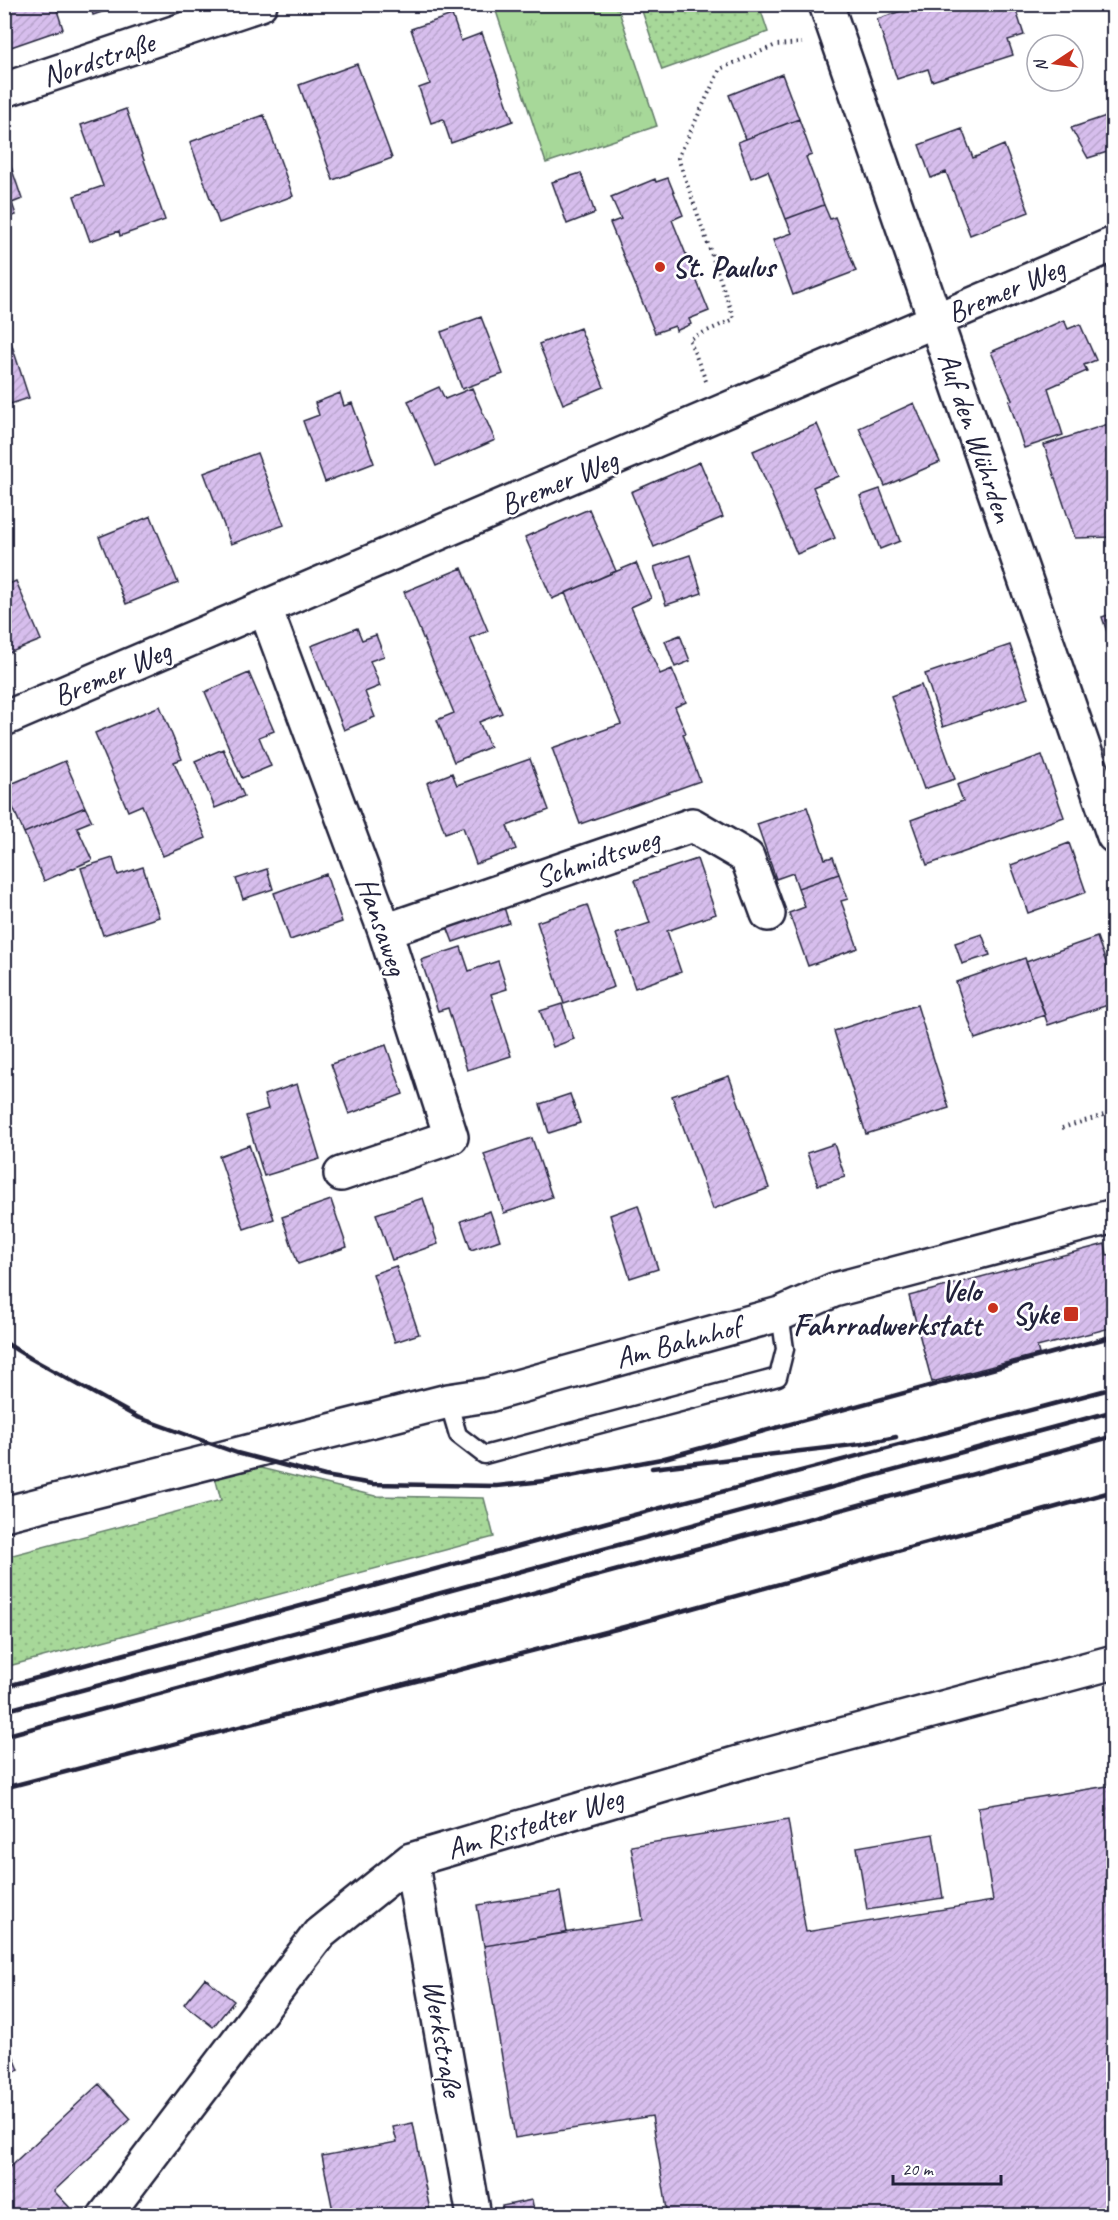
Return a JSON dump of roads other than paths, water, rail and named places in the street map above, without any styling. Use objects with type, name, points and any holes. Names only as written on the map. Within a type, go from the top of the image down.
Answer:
[{"type":"street","name":"Nordstraße","points":[[4,90],[260,4]]},
{"type":"street","name":"Auf den Wührden","points":[[826,4],[1113,836]]},
{"type":"street","name":"Bremer Weg","points":[[4,719],[1113,244]]},
{"type":"street","name":"Hansaweg","points":[[265,608],[385,931],[451,1137],[341,1174]]},
{"type":"street","name":"Schmidtsweg","points":[[385,931],[692,825],[747,857],[768,914]]},
{"type":"street","name":"Am Bahnhof","points":[[4,1514],[448,1401],[488,1395],[780,1314],[834,1290],[1113,1216]]},
{"type":"street","name":"Am Ristedter Weg","points":[[105,2216],[319,1934],[411,1860],[745,1761],[1113,1662]]},
{"type":"street","name":"Werkstraße","points":[[411,1860],[474,2216]]},
{"type":"lane","points":[[448,1401],[458,1436],[484,1455],[778,1377],[785,1349],[780,1314]]},
{"type":"railway","points":[[4,1342],[137,1417],[237,1453],[325,1476],[373,1484],[497,1486],[544,1481],[661,1459],[1114,1336]]},
{"type":"railway","points":[[4,1687],[615,1520],[1114,1388]]},
{"type":"railway","points":[[4,1711],[1114,1411]]},
{"type":"railway","points":[[4,1736],[1114,1436]]},
{"type":"railway","points":[[652,1468],[862,1444],[896,1437]]},
{"type":"railway","points":[[4,1788],[628,1626],[1114,1491]]},
{"type":"place","name":"St. Paulus","points":[[660,267]]},
{"type":"place","name":"Velo Fahrradwerkstatt","points":[[993,1308]]},
{"type":"place","name":"Syke","points":[[1071,1314]]}]
